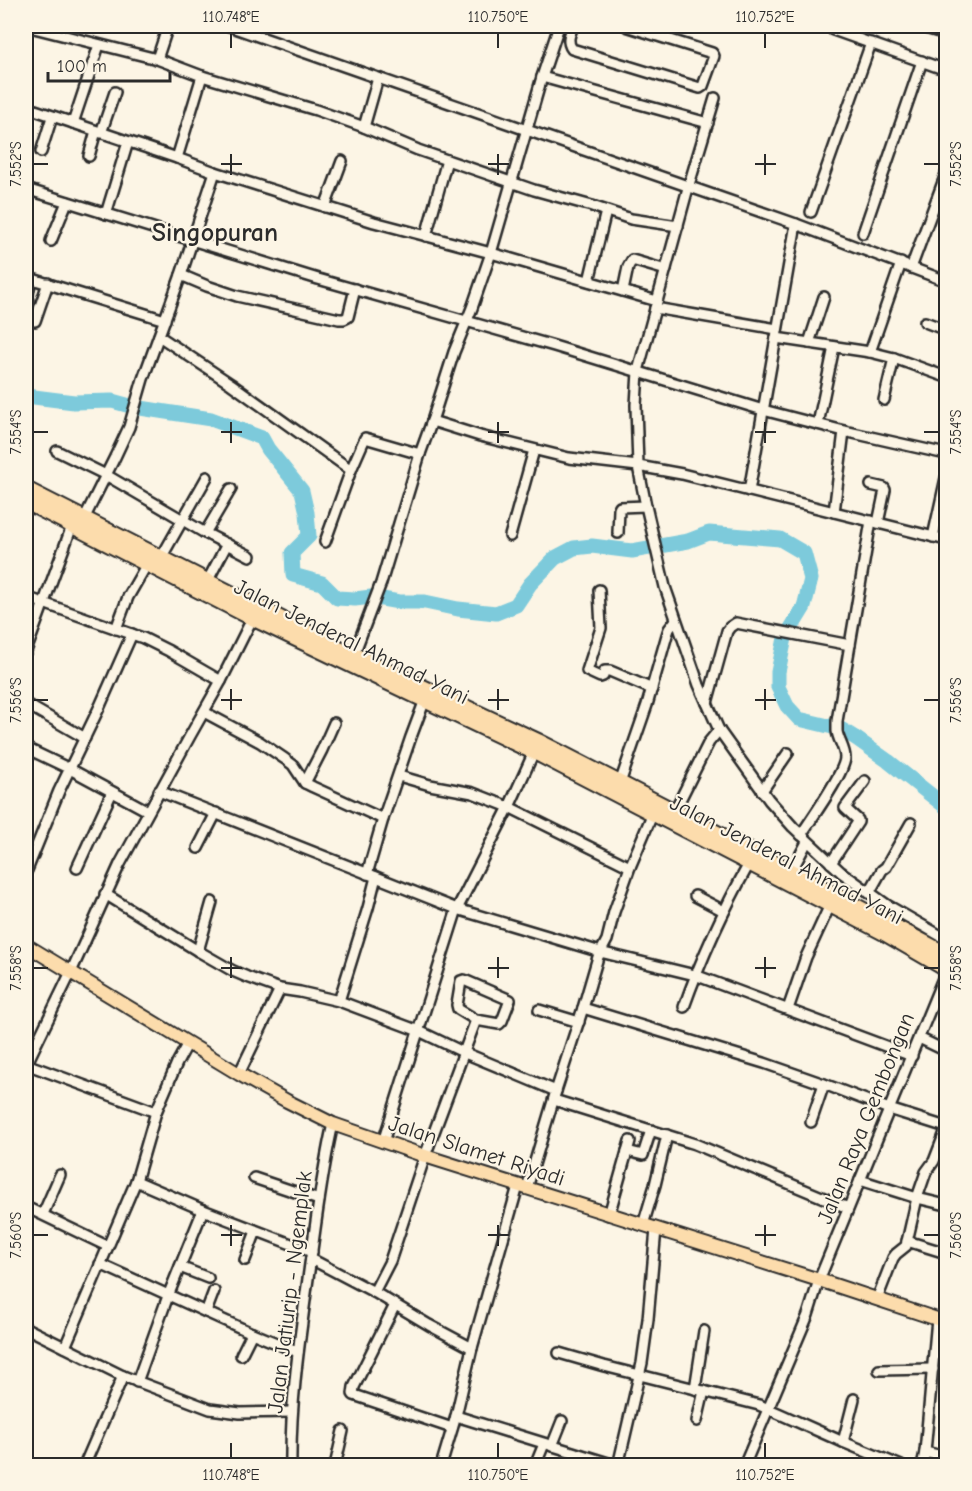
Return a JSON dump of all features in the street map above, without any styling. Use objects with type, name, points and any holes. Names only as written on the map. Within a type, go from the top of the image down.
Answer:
[{"type":"highway","name":"Jalan Jenderal Ahmad Yani","points":[[26,489],[147,564],[427,694],[538,741],[620,783],[655,808]]},
{"type":"highway","name":"Jalan Jenderal Ahmad Yani","points":[[26,502],[161,558],[207,582],[255,613],[354,654],[534,752],[791,872],[946,954]]},
{"type":"highway","name":"Jalan Jenderal Ahmad Yani","points":[[671,816],[750,862],[884,933],[946,970]]},
{"type":"main road","name":"Jalan Slamet Riyadi","points":[[26,945],[239,1074],[333,1124],[425,1156],[942,1321]]},
{"type":"street","points":[[26,26],[157,60],[316,110],[447,160],[631,219],[678,226]]},
{"type":"street","points":[[157,60],[168,26]]},
{"type":"street","points":[[229,26],[796,224],[946,281]]},
{"type":"street","points":[[354,654],[381,583],[454,352],[491,253],[559,26]]},
{"type":"street","points":[[573,26],[568,41],[572,48],[700,88],[703,86],[714,56],[712,53],[626,26]]},
{"type":"street","points":[[830,26],[833,30],[946,70]]},
{"type":"street","points":[[918,26],[946,34]]},
{"type":"street","points":[[811,212],[871,44]]},
{"type":"street","points":[[73,123],[99,45]]},
{"type":"street","points":[[863,233],[922,62]]},
{"type":"street","points":[[177,158],[202,76]]},
{"type":"street","points":[[542,77],[708,123]]},
{"type":"street","points":[[364,127],[378,78]]},
{"type":"street","points":[[88,156],[115,92]]},
{"type":"street","points":[[715,98],[688,188],[639,371],[636,405],[638,466],[666,587],[699,685],[719,730],[762,791],[831,864],[886,905],[946,939]]},
{"type":"street","points":[[26,108],[325,207],[623,291],[656,305],[777,333],[810,343],[870,352],[946,377]]},
{"type":"street","points":[[41,152],[52,117]]},
{"type":"street","points":[[106,214],[128,142]]},
{"type":"street","points":[[325,207],[342,160]]},
{"type":"street","points":[[426,236],[447,160]]},
{"type":"street","points":[[26,651],[43,604],[78,523],[115,458],[132,417],[215,172]]},
{"type":"street","points":[[911,267],[946,174]]},
{"type":"street","points":[[26,189],[318,279],[639,371],[763,410],[946,454]]},
{"type":"street","points":[[51,241],[67,202]]},
{"type":"street","points":[[589,281],[606,211]]},
{"type":"street","points":[[749,492],[796,224]]},
{"type":"street","points":[[623,291],[628,267],[632,260],[666,270]]},
{"type":"street","points":[[870,352],[901,263]]},
{"type":"street","points":[[181,275],[237,296],[344,319],[348,317],[355,289]]},
{"type":"street","points":[[26,305],[28,278],[165,320]]},
{"type":"street","points":[[35,321],[48,283]]},
{"type":"street","points":[[810,343],[824,297]]},
{"type":"street","points":[[925,322],[946,330]]},
{"type":"street","points":[[159,336],[231,384],[351,470]]},
{"type":"street","points":[[818,424],[834,347]]},
{"type":"street","points":[[884,400],[894,358]]},
{"type":"street","points":[[432,421],[534,450],[578,459],[682,474],[946,540]]},
{"type":"street","points":[[834,513],[844,431]]},
{"type":"street","points":[[325,542],[365,438],[420,454]]},
{"type":"street","points":[[510,536],[534,450]]},
{"type":"street","points":[[57,451],[106,475],[182,521],[250,556]]},
{"type":"street","points":[[161,558],[207,477]]},
{"type":"street","points":[[933,537],[946,478]]},
{"type":"street","points":[[791,872],[804,838],[845,761],[845,753],[837,732],[837,721],[874,522],[885,490],[871,485]]},
{"type":"street","points":[[205,533],[231,489]]},
{"type":"street","points":[[618,532],[620,507],[646,506]]},
{"type":"street","points":[[207,582],[227,544]]},
{"type":"street","points":[[116,628],[129,597],[147,564]]},
{"type":"street","points":[[598,590],[602,628],[587,671],[602,677],[605,671],[610,671],[652,689]]},
{"type":"street","points":[[26,597],[132,633],[157,644],[221,681]]},
{"type":"street","points":[[156,1112],[26,1065],[105,894],[148,811],[221,681],[255,613]]},
{"type":"street","points":[[620,783],[652,689],[669,628],[676,620]]},
{"type":"street","points":[[707,703],[728,631],[736,623],[850,645]]},
{"type":"street","points":[[27,870],[132,633]]},
{"type":"street","points":[[339,1001],[368,908],[371,875],[383,819],[427,694]]},
{"type":"street","points":[[26,704],[85,738]]},
{"type":"street","points":[[204,712],[260,742],[285,759],[293,765],[304,783],[383,819]]},
{"type":"street","points":[[304,783],[334,723]]},
{"type":"street","points":[[671,816],[709,742],[719,730]]},
{"type":"street","points":[[26,748],[148,811]]},
{"type":"street","points":[[383,1142],[457,909],[534,752]]},
{"type":"street","points":[[762,791],[788,753]]},
{"type":"street","points":[[399,776],[473,794],[509,807],[630,867]]},
{"type":"street","points":[[831,864],[858,822],[845,808],[865,781]]},
{"type":"street","points":[[159,791],[457,909],[600,952],[695,975],[912,1056]]},
{"type":"street","points":[[77,868],[112,792]]},
{"type":"street","points":[[441,1466],[456,1416],[472,1348],[523,1187],[584,1008],[600,952],[607,940],[630,867],[655,808]]},
{"type":"street","points":[[198,848],[216,813]]},
{"type":"street","points":[[869,893],[911,823]]},
{"type":"street","points":[[684,1007],[695,975],[724,911],[750,862]]},
{"type":"street","points":[[105,894],[240,974],[280,989],[339,1001],[419,1031],[555,1095],[695,1144],[849,1208]]},
{"type":"street","points":[[695,896],[724,911]]},
{"type":"street","points":[[198,951],[212,902]]},
{"type":"street","points":[[788,1009],[806,957],[830,905]]},
{"type":"street","name":"Jalan Raya Gembongan","points":[[744,1466],[808,1315],[819,1280],[946,970]]},
{"type":"street","points":[[464,980],[510,1000],[502,1022],[499,1024],[476,1020],[458,1009],[461,981],[464,980]]},
{"type":"street","points":[[239,1074],[280,989]]},
{"type":"street","points":[[584,1008],[764,1063],[946,1128],[917,1198],[906,1246],[893,1258],[877,1299]]},
{"type":"street","points":[[539,1010],[579,1022]]},
{"type":"street","points":[[374,1292],[390,1261],[425,1156],[476,1020]]},
{"type":"street","points":[[919,1038],[946,1051]]},
{"type":"street","points":[[65,1347],[136,1181],[156,1112],[188,1043]]},
{"type":"street","points":[[811,1122],[824,1084]]},
{"type":"street","name":"Jalan Jatiurip - Ngemplak","points":[[291,1466],[292,1412],[298,1352],[322,1179],[333,1124]]},
{"type":"street","points":[[627,1151],[643,1155],[651,1130]]},
{"type":"street","points":[[643,1226],[667,1135]]},
{"type":"street","points":[[609,1215],[630,1141]]},
{"type":"street","points":[[43,1215],[60,1175]]},
{"type":"street","points":[[254,1178],[319,1200]]},
{"type":"street","points":[[860,1180],[946,1205]]},
{"type":"street","points":[[136,1181],[312,1256],[472,1348]]},
{"type":"street","points":[[26,1207],[107,1246]]},
{"type":"street","points":[[137,1383],[168,1296],[203,1210]]},
{"type":"street","points":[[456,1416],[618,1466],[640,1375],[648,1319],[656,1229]]},
{"type":"street","points":[[246,1260],[256,1231]]},
{"type":"street","points":[[907,1241],[946,1253]]},
{"type":"street","points":[[100,1264],[298,1352]]},
{"type":"street","points":[[180,1267],[208,1278]]},
{"type":"street","points":[[206,1312],[214,1291]]},
{"type":"street","points":[[394,1305],[354,1387],[353,1394],[452,1428]]},
{"type":"street","points":[[922,1466],[926,1452],[933,1369],[942,1321]]},
{"type":"street","points":[[26,1328],[137,1383],[220,1411],[292,1412]]},
{"type":"street","points":[[697,1421],[704,1330]]},
{"type":"street","points":[[242,1355],[252,1333]]},
{"type":"street","points":[[559,1353],[768,1409],[901,1466]]},
{"type":"street","points":[[879,1370],[933,1369]]},
{"type":"street","points":[[84,1466],[123,1376]]},
{"type":"street","points":[[843,1442],[854,1399]]},
{"type":"street","points":[[535,1466],[562,1421]]},
{"type":"street","points":[[334,1466],[343,1431]]},
{"type":"street","points":[[926,1452],[946,1457]]},
{"type":"waterway","points":[[26,396],[74,402],[112,401],[134,407],[211,419],[262,438],[268,449],[302,491],[307,513],[309,536],[292,553],[293,575],[322,583],[337,598],[371,597],[399,602],[425,602],[458,609],[496,613],[516,605],[530,584],[555,558],[574,548],[592,546],[632,551],[688,541],[709,533],[780,539],[804,553],[811,579],[804,607],[785,638],[778,672],[778,687],[787,706],[799,719],[841,729],[857,739],[946,807]]},
{"type":"district","name":"Singopuran","points":[[215,232]]}]
